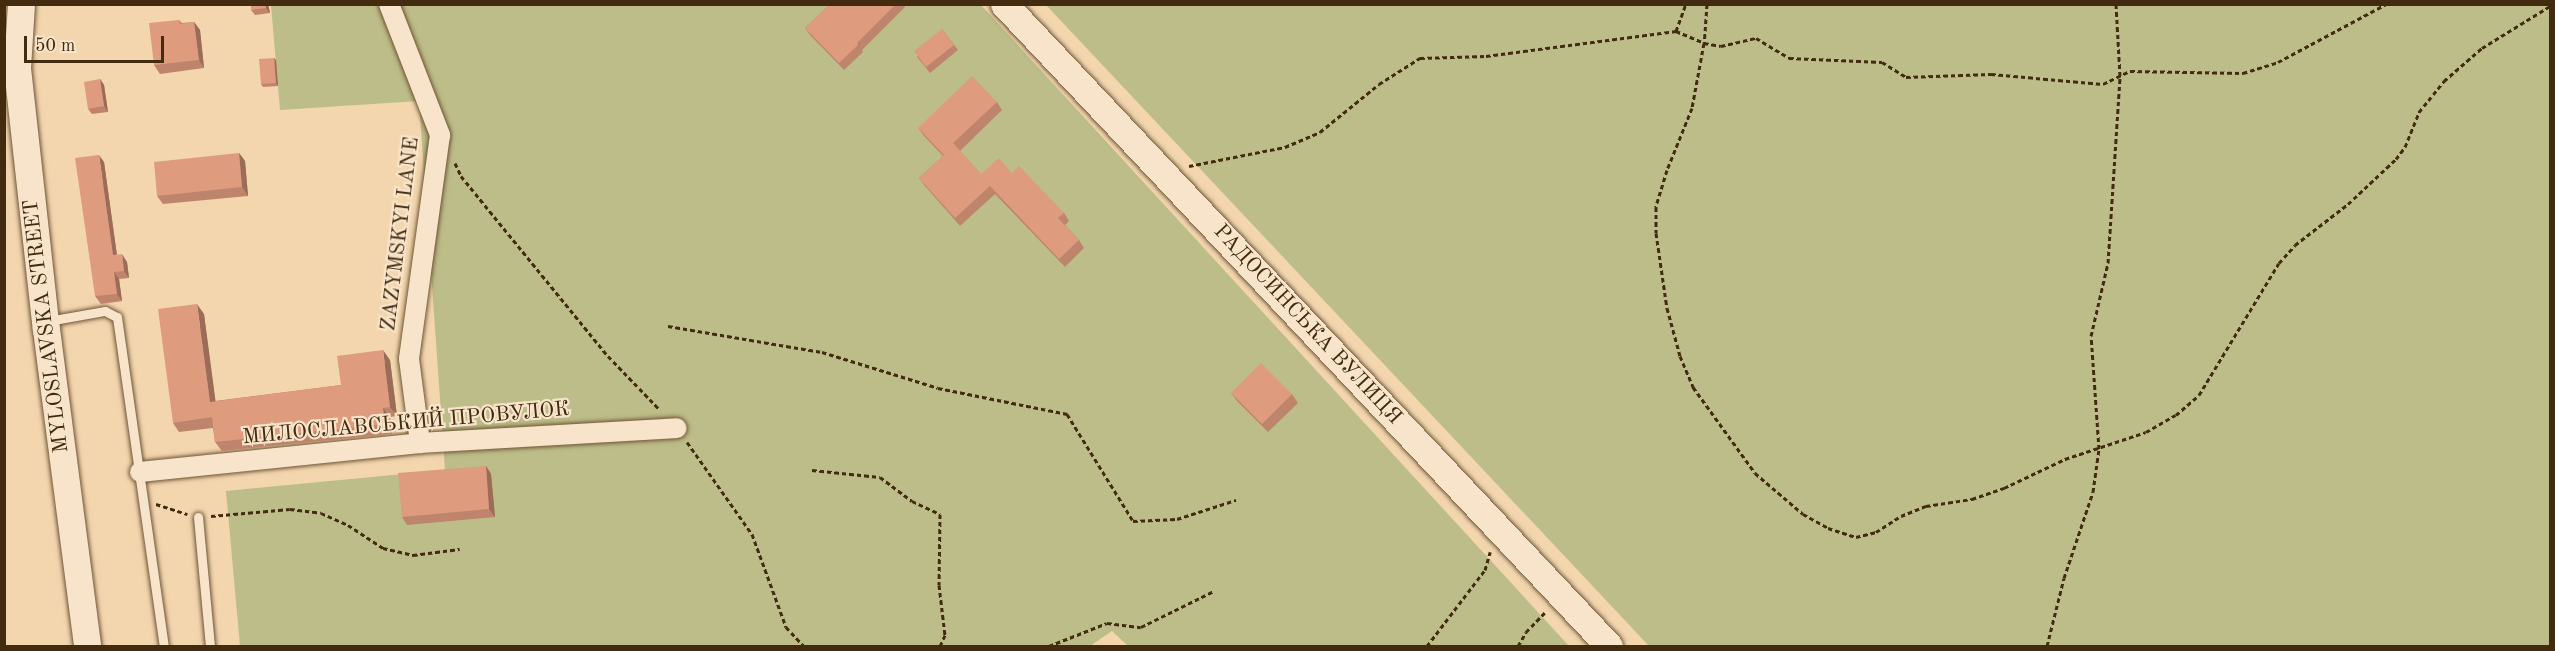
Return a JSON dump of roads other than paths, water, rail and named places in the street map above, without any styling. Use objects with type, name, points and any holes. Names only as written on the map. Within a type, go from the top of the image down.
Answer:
[{"type":"main road","name":"MYLOSLAVSKA STREET","points":[[21,4],[17,68],[45,322],[87,646]]},
{"type":"main road","name":"РАДОСИНСЬКА ВУЛИЦЯ","points":[[1005,4],[1609,646]]},
{"type":"street","name":"ZAZYMSKYI LANE","points":[[389,4],[440,135],[409,359],[420,443]]},
{"type":"street","name":"МИЛОСЛАВСЬКИЙ ПРОВУЛОК","points":[[140,472],[420,443],[677,428]]},
{"type":"lane","points":[[45,322],[105,311],[117,317],[164,646]]},
{"type":"lane","points":[[198,517],[210,646]]}]
